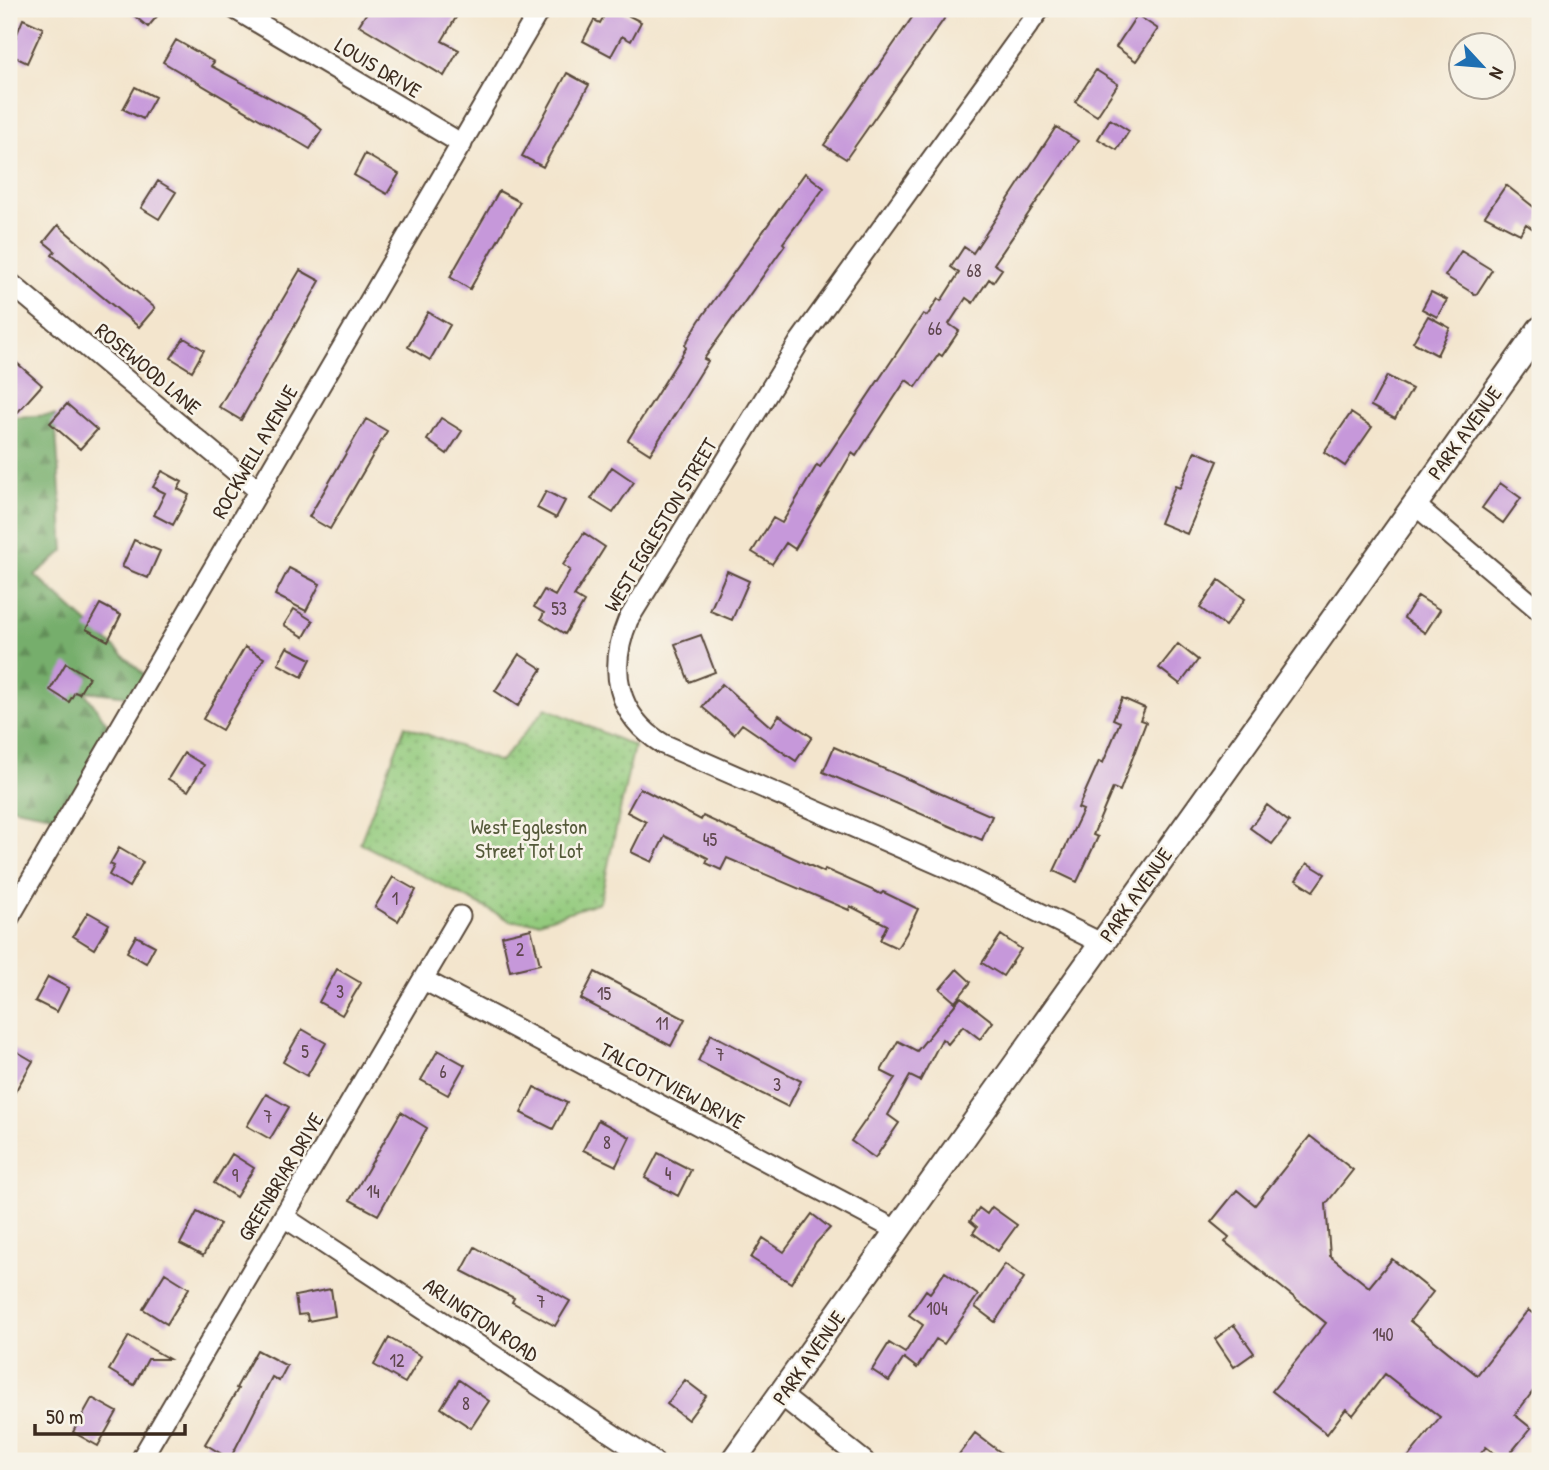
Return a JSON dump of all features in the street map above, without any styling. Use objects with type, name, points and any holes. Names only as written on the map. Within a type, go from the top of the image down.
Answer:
[{"type":"street","name":"LOUIS DRIVE","points":[[235,9],[462,144]]},
{"type":"street","name":"ROCKWELL AVENUE","points":[[9,918],[540,9]]},
{"type":"street","name":"WEST EGGLESTON STREET","points":[[1040,9],[800,341],[628,620],[617,653],[616,670],[626,708],[642,729],[663,744],[961,874],[1101,943]]},
{"type":"street","name":"ROSEWOOD LANE","points":[[9,282],[259,491]]},
{"type":"street","name":"PARK AVENUE","points":[[733,1461],[782,1396],[1101,943],[1540,330]]},
{"type":"street","points":[[1414,504],[1540,611]]},
{"type":"street","name":"GREENBRIAR DRIVE","points":[[140,1461],[460,916]]},
{"type":"street","name":"TALCOTTVIEW DRIVE","points":[[424,981],[898,1231]]},
{"type":"street","name":"ARLINGTON ROAD","points":[[284,1217],[653,1461]]},
{"type":"street","points":[[782,1396],[864,1461]]},
{"type":"green space","points":[[55,415],[64,551],[35,575],[149,679],[138,697],[84,691],[116,736],[67,818],[9,807],[9,417]]},
{"type":"green space","name":"West Eggleston Street Tot Lot","points":[[546,708],[634,746],[600,902],[539,922],[511,921],[360,843],[405,726],[500,762]]},
{"type":"building","points":[[126,9],[163,9],[148,27]]},
{"type":"building","points":[[369,9],[461,9],[442,41],[459,50],[444,76],[359,25]]},
{"type":"building","points":[[608,9],[616,9],[641,22],[631,41],[622,36],[611,56],[583,41],[594,20],[600,23]]},
{"type":"building","points":[[918,9],[951,9],[846,159],[824,145]]},
{"type":"building","points":[[1137,15],[1158,29],[1136,61],[1116,47]]},
{"type":"building","points":[[23,19],[43,28],[27,63],[9,54]]},
{"type":"building","points":[[176,40],[214,62],[211,66],[308,118],[322,130],[310,149],[163,62]]},
{"type":"building","points":[[1096,70],[1118,84],[1097,116],[1075,102]]},
{"type":"building","points":[[567,73],[589,85],[543,167],[522,156]]},
{"type":"building","points":[[135,87],[155,97],[143,119],[123,109]]},
{"type":"building","points":[[1110,119],[1129,131],[1117,150],[1098,139]]},
{"type":"building","points":[[1056,127],[1078,141],[994,264],[1002,269],[993,282],[989,279],[973,303],[966,298],[949,324],[959,331],[942,356],[939,354],[916,387],[906,380],[856,456],[852,453],[795,549],[786,543],[772,564],[752,552],[773,518],[782,523],[817,465],[820,467],[923,314],[927,316],[938,299],[941,301],[959,273],[951,267],[964,247],[973,253]]},
{"type":"building","points":[[365,154],[399,174],[387,194],[354,175]]},
{"type":"building","points":[[805,173],[824,188],[704,359],[708,361],[650,454],[628,440],[686,348],[685,345],[699,321]]},
{"type":"building","points":[[158,181],[176,192],[159,219],[141,208]]},
{"type":"building","points":[[1506,185],[1540,212],[1540,220],[1533,229],[1526,224],[1520,234],[1485,216]]},
{"type":"building","points":[[499,191],[520,202],[470,289],[450,277]]},
{"type":"building","points":[[58,225],[155,308],[139,327],[52,255],[55,251],[44,242]]},
{"type":"building","points":[[1461,251],[1492,270],[1476,295],[1445,276]]},
{"type":"building","points":[[300,270],[320,281],[241,420],[219,407]]},
{"type":"building","points":[[1431,292],[1447,300],[1437,317],[1422,309]]},
{"type":"building","points":[[428,312],[450,325],[430,360],[408,347]]},
{"type":"building","points":[[1428,316],[1450,328],[1437,355],[1413,342]]},
{"type":"building","points":[[184,338],[204,350],[192,371],[171,358]]},
{"type":"building","points":[[9,356],[42,385],[9,422]]},
{"type":"building","points":[[1387,376],[1412,389],[1395,419],[1371,406]]},
{"type":"building","points":[[67,404],[97,430],[80,449],[50,423]]},
{"type":"building","points":[[1351,413],[1372,427],[1345,466],[1324,452]]},
{"type":"building","points":[[441,418],[462,431],[447,454],[427,440]]},
{"type":"building","points":[[366,419],[387,431],[330,529],[309,517]]},
{"type":"building","points":[[1195,451],[1218,461],[1187,534],[1160,523],[1175,486],[1180,488]]},
{"type":"building","points":[[612,467],[634,482],[613,513],[591,499]]},
{"type":"building","points":[[162,471],[182,482],[178,489],[189,495],[173,525],[154,515],[165,493],[153,487]]},
{"type":"building","points":[[1500,483],[1521,498],[1503,523],[1482,508]]},
{"type":"building","points":[[546,491],[565,501],[556,518],[537,508]]},
{"type":"building","points":[[584,533],[605,547],[574,596],[584,602],[565,634],[541,619],[544,613],[534,607],[544,590],[555,596],[570,570],[563,565]]},
{"type":"building","points":[[134,540],[160,551],[148,578],[122,567]]},
{"type":"building","points":[[289,568],[320,584],[306,611],[275,595]]},
{"type":"building","points":[[727,571],[749,581],[732,620],[710,611]]},
{"type":"building","points":[[1219,580],[1245,599],[1225,626],[1200,608]]},
{"type":"building","points":[[1418,596],[1440,610],[1425,633],[1404,618]]},
{"type":"building","points":[[100,604],[121,615],[108,641],[86,629]]},
{"type":"building","points":[[294,609],[313,621],[304,637],[284,625]]},
{"type":"building","points":[[701,635],[715,672],[689,682],[675,644]]},
{"type":"building","points":[[1178,644],[1198,660],[1180,684],[1159,668]]},
{"type":"building","points":[[245,647],[264,658],[222,730],[203,719]]},
{"type":"building","points":[[287,647],[311,659],[302,677],[278,664]]},
{"type":"building","points":[[519,654],[542,669],[518,706],[495,691]]},
{"type":"building","points":[[66,663],[89,677],[79,694],[75,692],[69,702],[50,690]]},
{"type":"building","points":[[722,684],[771,727],[779,715],[812,737],[796,761],[742,724],[734,734],[702,707]]},
{"type":"building","points":[[1122,698],[1145,708],[1140,720],[1146,722],[1120,791],[1113,788],[1093,835],[1098,837],[1077,882],[1054,871],[1083,810],[1078,808],[1099,761],[1103,763],[1120,722],[1113,719]]},
{"type":"building","points":[[834,747],[992,816],[982,840],[823,772]]},
{"type":"building","points":[[184,753],[204,765],[188,791],[168,779]]},
{"type":"building","points":[[640,788],[701,820],[703,816],[824,872],[825,869],[918,909],[906,934],[897,948],[880,940],[887,925],[850,906],[849,910],[727,858],[721,870],[706,863],[708,858],[665,836],[652,862],[631,852],[646,822],[627,812]]},
{"type":"building","points":[[1267,805],[1289,822],[1272,844],[1250,828]]},
{"type":"building","points":[[119,848],[143,862],[129,887],[109,875],[114,866],[110,864]]},
{"type":"building","points":[[1307,863],[1325,874],[1313,891],[1296,880]]},
{"type":"building","points":[[393,877],[416,890],[398,921],[375,907]]},
{"type":"building","points":[[88,912],[109,924],[94,949],[73,936]]},
{"type":"building","points":[[531,929],[540,964],[510,971],[502,936]]},
{"type":"building","points":[[1001,935],[1021,949],[1003,976],[982,963]]},
{"type":"building","points":[[136,936],[155,946],[146,963],[127,952]]},
{"type":"building","points":[[337,969],[361,983],[342,1015],[319,1002]]},
{"type":"building","points":[[957,969],[971,982],[955,1002],[940,989]]},
{"type":"building","points":[[595,972],[685,1019],[671,1046],[581,999]]},
{"type":"building","points":[[48,977],[69,988],[57,1012],[35,1001]]},
{"type":"building","points":[[961,997],[993,1022],[980,1039],[963,1026],[948,1044],[942,1039],[920,1081],[910,1076],[888,1115],[899,1123],[875,1158],[851,1141],[895,1078],[881,1071],[898,1041],[917,1051]]},
{"type":"building","points":[[302,1029],[326,1043],[307,1076],[283,1062]]},
{"type":"building","points":[[711,1034],[801,1081],[788,1107],[698,1061]]},
{"type":"building","points":[[9,1047],[33,1061],[9,1102]]},
{"type":"building","points":[[438,1050],[465,1065],[448,1095],[421,1080]]},
{"type":"building","points":[[534,1087],[567,1103],[553,1129],[521,1113]]},
{"type":"building","points":[[266,1094],[289,1107],[270,1139],[247,1126]]},
{"type":"building","points":[[401,1112],[427,1128],[378,1215],[350,1200]]},
{"type":"building","points":[[598,1120],[630,1137],[616,1166],[583,1150]]},
{"type":"building","points":[[1310,1136],[1353,1170],[1326,1204],[1330,1256],[1369,1287],[1392,1259],[1433,1292],[1410,1321],[1477,1375],[1528,1310],[1540,1319],[1540,1382],[1515,1415],[1531,1428],[1504,1461],[1486,1447],[1475,1461],[1405,1461],[1440,1417],[1385,1374],[1353,1415],[1346,1409],[1327,1434],[1272,1391],[1326,1323],[1225,1242],[1229,1237],[1211,1222],[1237,1190],[1255,1205]]},
{"type":"building","points":[[658,1153],[691,1170],[678,1196],[645,1178]]},
{"type":"building","points":[[232,1154],[254,1168],[236,1197],[214,1183]]},
{"type":"building","points":[[992,1207],[1017,1225],[998,1251],[973,1233],[977,1227],[970,1221],[979,1208],[987,1214]]},
{"type":"building","points":[[197,1212],[220,1224],[203,1256],[180,1244]]},
{"type":"building","points":[[812,1214],[830,1228],[816,1243],[791,1283],[751,1258],[763,1238],[784,1252]]},
{"type":"building","points":[[475,1247],[570,1301],[555,1326],[512,1302],[514,1298],[462,1271]]},
{"type":"building","points":[[1005,1264],[1024,1278],[995,1322],[975,1307]]},
{"type":"building","points":[[945,1272],[978,1295],[944,1344],[936,1339],[917,1368],[904,1358],[889,1381],[872,1370],[889,1343],[905,1353],[923,1325],[909,1315],[926,1290],[930,1293]]},
{"type":"building","points":[[165,1273],[189,1288],[167,1324],[143,1309]]},
{"type":"building","points":[[331,1289],[335,1316],[308,1321],[307,1314],[298,1315],[295,1296]]},
{"type":"building","points":[[1234,1325],[1254,1353],[1234,1367],[1215,1339]]},
{"type":"building","points":[[129,1336],[169,1359],[148,1359],[134,1385],[109,1370]]},
{"type":"building","points":[[389,1338],[421,1356],[405,1383],[374,1365]]},
{"type":"building","points":[[257,1350],[287,1366],[279,1381],[272,1377],[230,1459],[205,1444],[238,1389],[236,1388]]},
{"type":"building","points":[[459,1380],[489,1401],[471,1428],[441,1408]]},
{"type":"building","points":[[685,1380],[706,1396],[688,1420],[667,1404]]},
{"type":"building","points":[[92,1398],[117,1412],[98,1446],[73,1432]]},
{"type":"building","points":[[975,1433],[1012,1461],[954,1461]]}]
